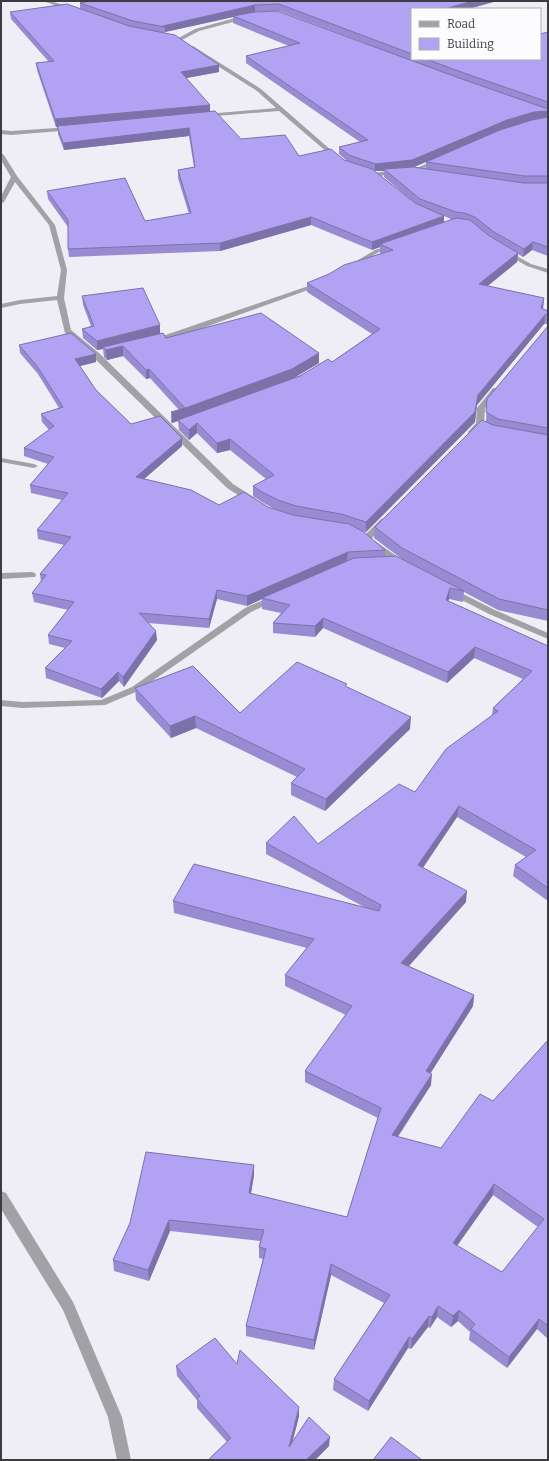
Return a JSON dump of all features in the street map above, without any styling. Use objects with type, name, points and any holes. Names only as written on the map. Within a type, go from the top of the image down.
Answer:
[{"type":"street","points":[[46,1],[77,11]]},
{"type":"street","points":[[178,40],[197,30],[254,15]]},
{"type":"street","points":[[170,38],[178,40],[212,59],[259,90],[340,160]]},
{"type":"street","points":[[201,117],[280,109]]},
{"type":"street","points":[[1,132],[10,133],[75,129]]},
{"type":"street","points":[[1,155],[14,177],[52,225],[64,270],[60,298],[68,332],[100,354],[174,426],[230,486],[260,505]]},
{"type":"street","points":[[413,171],[446,157]]},
{"type":"street","points":[[374,175],[413,171],[428,173]]},
{"type":"street","points":[[367,172],[380,180]]},
{"type":"street","points":[[1,202],[14,177]]},
{"type":"street","points":[[345,270],[377,252],[398,244]]},
{"type":"street","points":[[502,250],[529,264],[548,271]]},
{"type":"street","points":[[141,343],[172,336],[296,294],[326,281]]},
{"type":"street","points":[[1,306],[20,302],[60,298]]},
{"type":"street","points":[[464,440],[480,424],[481,408],[500,385]]},
{"type":"street","points":[[480,424],[490,429]]},
{"type":"street","points":[[1,460],[34,466]]},
{"type":"street","points":[[389,516],[364,537],[398,562],[412,569]]},
{"type":"street","points":[[386,563],[398,562]]},
{"type":"street","points":[[1,576],[32,575]]},
{"type":"street","points":[[445,587],[492,612],[547,634]]},
{"type":"street","points":[[1,703],[22,705],[102,702],[135,689],[248,610],[280,595]]},
{"type":"street","points":[[1,1197],[68,1306],[115,1417],[124,1460]]},
{"type":"building","points":[[91,1],[473,1],[448,8],[411,8],[411,54],[279,4],[255,5],[163,26],[165,27],[133,21],[80,3]]},
{"type":"building","points":[[67,4],[129,26],[175,35],[219,65],[181,72],[210,105],[55,119],[36,63],[54,61],[10,12]]},
{"type":"building","points":[[277,11],[548,109],[548,111],[534,112],[507,120],[412,160],[375,164],[349,155],[339,147],[368,140],[246,56],[300,43],[233,16],[255,12]]},
{"type":"building","points":[[548,32],[548,102],[429,60],[541,60],[541,34]]},
{"type":"building","points":[[215,111],[241,139],[285,135],[299,156],[331,149],[344,160],[372,169],[415,203],[444,216],[372,242],[311,217],[220,243],[68,249],[68,220],[47,191],[125,178],[145,221],[191,213],[178,170],[195,167],[189,128],[63,143],[57,126]]},
{"type":"building","points":[[548,117],[548,176],[524,176],[426,162],[500,130],[532,120]]},
{"type":"building","points":[[413,167],[524,183],[548,183],[548,247],[533,242],[524,249],[494,232],[475,217],[420,199],[384,169]]},
{"type":"building","points":[[456,218],[470,220],[488,235],[518,253],[479,284],[544,298],[541,308],[548,311],[548,314],[545,315],[478,395],[475,412],[366,522],[341,514],[296,506],[278,500],[262,492],[253,486],[274,475],[230,439],[217,443],[197,423],[189,430],[178,420],[300,376],[328,359],[332,362],[380,329],[307,283],[329,274],[344,265],[393,250],[380,244]]},
{"type":"building","points":[[143,288],[160,325],[97,341],[82,329],[94,326],[82,296]]},
{"type":"building","points":[[261,313],[319,353],[292,369],[172,413],[171,412],[185,408],[149,369],[146,370],[123,346],[106,350],[103,347],[163,333],[166,338]]},
{"type":"building","points":[[548,326],[548,428],[498,419],[486,412],[487,399]]},
{"type":"building","points":[[71,333],[96,354],[75,359],[96,390],[131,424],[160,416],[182,438],[136,477],[191,490],[219,505],[244,492],[268,507],[293,515],[349,524],[364,532],[385,550],[348,552],[247,596],[217,590],[209,619],[139,613],[156,631],[123,677],[118,672],[101,689],[45,668],[72,641],[48,635],[74,602],[32,593],[46,575],[40,574],[71,537],[37,530],[68,493],[30,485],[54,457],[24,448],[54,426],[41,414],[63,407],[37,366],[19,345]]},
{"type":"building","points":[[482,420],[493,425],[548,435],[548,610],[499,599],[402,548],[375,527]]},
{"type":"building","points":[[396,556],[464,591],[450,588],[446,600],[548,646],[548,888],[515,865],[536,850],[459,806],[418,865],[467,891],[401,963],[474,995],[426,1071],[432,1074],[392,1135],[441,1148],[480,1094],[493,1101],[548,1040],[548,1326],[539,1319],[509,1357],[471,1329],[475,1324],[459,1310],[453,1316],[438,1306],[432,1317],[429,1316],[412,1339],[409,1337],[369,1401],[334,1379],[390,1295],[331,1264],[314,1340],[246,1326],[266,1249],[259,1247],[264,1230],[169,1220],[148,1270],[113,1260],[130,1223],[146,1152],[254,1165],[249,1193],[347,1217],[381,1108],[305,1071],[352,1006],[285,975],[314,939],[173,901],[194,864],[379,911],[381,905],[266,843],[294,816],[318,844],[399,784],[415,792],[446,749],[498,711],[493,708],[532,671],[475,647],[448,672],[323,618],[315,626],[273,623],[290,605],[262,598],[354,558]],"holes":[[[494,1184],[544,1219],[502,1272],[453,1243]]]},
{"type":"building","points":[[297,662],[347,684],[345,686],[411,717],[326,799],[291,783],[305,769],[195,716],[170,726],[135,688],[193,666],[240,713]]},
{"type":"building","points":[[215,1338],[237,1364],[240,1350],[299,1407],[289,1447],[309,1417],[330,1437],[306,1460],[208,1460],[231,1438],[197,1399],[200,1396],[176,1366]]},
{"type":"building","points":[[391,1437],[422,1460],[373,1460]]}]
